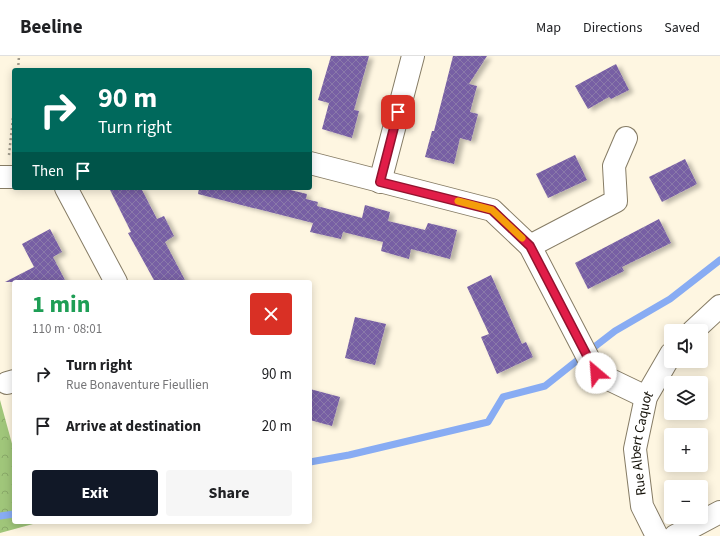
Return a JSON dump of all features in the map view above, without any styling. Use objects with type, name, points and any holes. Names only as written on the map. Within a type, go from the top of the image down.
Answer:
[{"type":"street","points":[[380,182],[413,56]]},
{"type":"street","points":[[530,246],[616,201],[614,166],[626,138]]},
{"type":"street","points":[[312,164],[492,210],[530,246],[596,373],[646,396]]},
{"type":"street","points":[[67,190],[115,280]]},
{"type":"street","points":[[701,324],[720,306]]},
{"type":"street","name":"Rue Albert Caquot","points":[[657,536],[642,506],[635,449],[646,396],[664,366]]},
{"type":"street","points":[[675,536],[720,512]]},
{"type":"path","points":[[18,68],[20,56]]},
{"type":"path","points":[[7,177],[12,128]]},
{"type":"green space","points":[[0,400],[12,444],[12,524],[33,524],[0,533]]},
{"type":"building","points":[[331,56],[369,56],[354,110],[359,111],[352,138],[322,129],[329,103],[318,100]]},
{"type":"building","points":[[453,56],[487,56],[469,84],[477,86],[470,112],[478,114],[471,141],[460,138],[454,164],[425,157],[432,131],[434,131]]},
{"type":"building","points":[[616,64],[629,90],[611,99],[609,97],[588,109],[575,86]]},
{"type":"building","points":[[575,155],[587,180],[548,198],[536,174]]},
{"type":"building","points":[[685,159],[697,184],[662,202],[649,177]]},
{"type":"building","points":[[110,190],[142,190],[157,219],[164,216],[174,236],[165,242],[185,280],[154,280],[128,233],[131,232]]},
{"type":"building","points":[[199,190],[290,190],[307,194],[306,199],[318,202],[317,206],[362,218],[365,205],[390,212],[388,221],[425,230],[428,223],[457,230],[450,259],[411,249],[409,259],[381,251],[383,242],[343,232],[341,239],[310,232],[313,223],[198,194]]},
{"type":"building","points":[[659,219],[671,243],[622,267],[624,271],[588,289],[575,263]]},
{"type":"building","points":[[50,229],[62,252],[53,257],[65,280],[12,280],[12,282],[5,282],[34,267],[22,244]]},
{"type":"building","points":[[491,275],[522,344],[526,342],[533,357],[497,374],[481,337],[489,334],[467,287]]},
{"type":"building","points":[[355,317],[386,324],[375,365],[345,358]]},
{"type":"building","points":[[312,390],[340,397],[332,426],[312,421]]},
{"type":"waterway","points":[[593,348],[615,331],[670,299],[720,260]]},
{"type":"waterway","points":[[312,462],[349,455],[488,422],[503,397],[545,386],[579,359]]},
{"type":"waterway","points":[[0,516],[12,514]]},
{"type":"slow traffic","points":[[458,201],[492,210],[522,238]]},
{"type":"route","points":[[398,112],[380,182],[492,210],[530,246],[596,373]]}]
